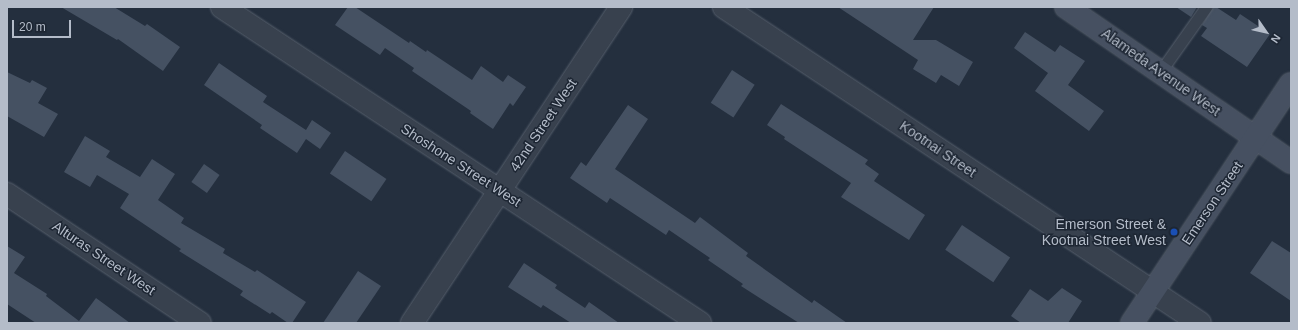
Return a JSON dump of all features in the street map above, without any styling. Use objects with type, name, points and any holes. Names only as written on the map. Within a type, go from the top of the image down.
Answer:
[{"type":"main road","name":"Alameda Avenue West","points":[[1066,7],[1291,162]]},
{"type":"main road","name":"Emerson Street","points":[[1132,323],[1291,84]]},
{"type":"street","name":"Shoshone Street West","points":[[222,7],[700,323]]},
{"type":"street","name":"42nd Street West","points":[[412,323],[621,7]]},
{"type":"street","name":"Kootnai Street","points":[[724,7],[1200,323]]},
{"type":"street","name":"Alturas Street West","points":[[7,194],[200,323]]},
{"type":"lane","points":[[1160,72],[1206,7]]},
{"type":"building","points":[[61,7],[114,7],[145,26],[147,24],[180,47],[163,71],[118,39],[117,40]]},
{"type":"building","points":[[348,7],[355,7],[409,43],[410,41],[426,52],[427,50],[472,80],[481,66],[503,82],[508,75],[526,87],[513,106],[510,103],[493,129],[470,113],[471,111],[412,71],[414,68],[385,48],[380,55],[335,25]]},
{"type":"building","points":[[838,7],[934,7],[913,40],[936,40],[973,62],[959,86],[941,75],[936,83],[913,69],[918,60]]},
{"type":"building","points":[[1176,7],[1197,7],[1191,17]]},
{"type":"building","points":[[1213,7],[1216,7],[1236,20],[1240,14],[1270,34],[1247,67],[1201,36],[1207,28],[1202,25]]},
{"type":"building","points":[[1025,32],[1055,52],[1060,45],[1085,61],[1068,85],[1104,111],[1089,131],[1035,91],[1048,73],[1014,48]]},
{"type":"building","points":[[219,63],[267,96],[263,102],[306,130],[312,120],[331,133],[320,149],[306,139],[297,153],[260,128],[262,125],[204,85]]},
{"type":"building","points":[[732,70],[755,85],[733,117],[711,103]]},
{"type":"building","points":[[7,72],[30,83],[32,80],[47,88],[38,103],[58,114],[44,137],[7,116]]},
{"type":"building","points":[[781,104],[868,160],[865,164],[879,174],[874,181],[925,215],[909,240],[841,197],[851,183],[784,139],[785,137],[767,125]]},
{"type":"building","points":[[628,105],[648,119],[615,169],[695,223],[700,217],[748,253],[746,256],[812,303],[814,300],[847,323],[799,323],[741,286],[743,284],[708,260],[710,258],[669,230],[666,235],[610,198],[607,203],[570,178],[581,162],[586,166]]},
{"type":"building","points":[[85,136],[110,151],[106,157],[140,177],[152,159],[175,174],[158,200],[184,218],[181,223],[225,249],[223,253],[255,272],[257,270],[306,302],[292,323],[288,323],[272,312],[270,314],[240,295],[243,291],[179,251],[181,249],[120,208],[129,194],[97,175],[90,187],[64,172]]},
{"type":"building","points":[[345,151],[386,179],[371,201],[330,173]]},
{"type":"building","points":[[204,164],[220,175],[207,193],[191,182]]},
{"type":"building","points":[[962,225],[1010,257],[993,282],[945,250]]},
{"type":"building","points":[[1272,241],[1291,253],[1291,301],[1250,273]]},
{"type":"building","points":[[7,246],[25,257],[14,273],[47,294],[46,296],[79,321],[96,298],[130,323],[36,323],[7,304]]},
{"type":"building","points":[[524,263],[557,285],[555,288],[585,308],[589,302],[619,323],[571,323],[543,305],[541,308],[508,287]]},
{"type":"building","points":[[358,271],[381,286],[356,323],[323,323]]},
{"type":"building","points":[[1062,288],[1082,301],[1068,323],[1021,323],[1011,316],[1030,289],[1048,301]]},
{"type":"place","name":"Emerson Street & Kootnai Street West","points":[[1174,232]]}]
